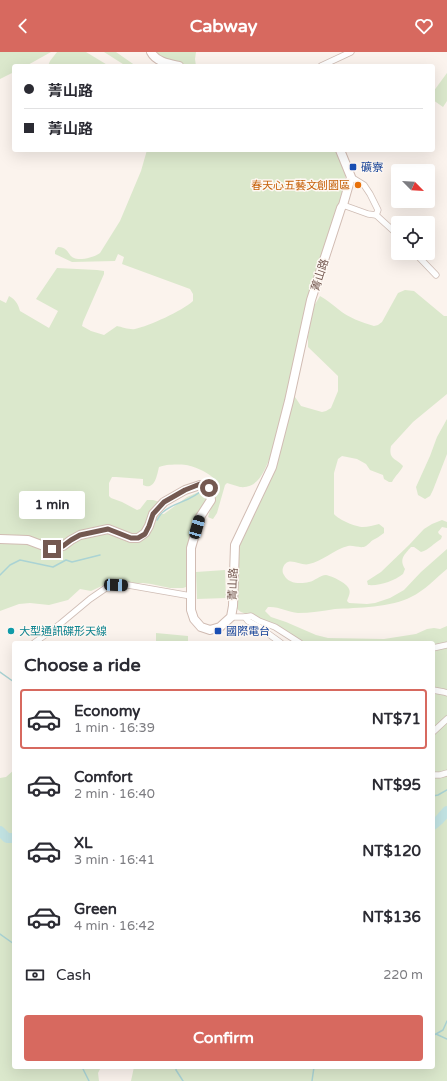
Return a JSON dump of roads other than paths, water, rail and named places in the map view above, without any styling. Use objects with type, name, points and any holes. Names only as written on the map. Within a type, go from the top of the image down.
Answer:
[{"type":"street","points":[[151,52],[154,57],[171,64]]},
{"type":"street","points":[[325,64],[351,52]]},
{"type":"street","points":[[341,152],[351,178],[364,186],[370,194],[378,210],[376,215]]},
{"type":"street","name":"菁山路","points":[[0,539],[28,540],[52,549],[63,546],[80,535],[108,529],[131,538],[138,538],[145,534],[153,514],[164,502],[185,490],[200,484],[209,488],[211,500],[200,517],[191,548],[191,610],[194,619],[201,627],[210,630],[220,627],[231,617],[233,606],[235,545],[272,467],[291,394],[311,300],[351,178]]},
{"type":"street","points":[[343,205],[368,214],[376,215],[391,229]]},
{"type":"street","points":[[422,260],[436,275]]},
{"type":"street","points":[[37,641],[60,624],[94,595],[106,588],[116,585],[128,585],[191,596]]},
{"type":"street","points":[[231,617],[251,616],[297,641]]},
{"type":"street","points":[[245,617],[248,621],[278,641]]},
{"type":"street","points":[[435,648],[447,645]]},
{"type":"street","points":[[435,690],[447,693]]},
{"type":"street","points":[[435,730],[447,719]]},
{"type":"street","points":[[435,775],[447,773]]},
{"type":"waterway","points":[[157,520],[167,509],[193,497],[202,490]]},
{"type":"waterway","points":[[0,575],[10,565],[20,560],[53,567],[66,560],[72,562],[100,555]]},
{"type":"waterway","points":[[0,672],[12,681]]},
{"type":"waterway","points":[[435,796],[447,790]]},
{"type":"waterway","points":[[435,823],[447,811]]},
{"type":"waterway","points":[[439,820],[447,817]]},
{"type":"waterway","points":[[0,831],[7,838],[12,838]]},
{"type":"waterway","points":[[0,934],[12,943]]},
{"type":"waterway","points":[[436,1034],[443,1030],[447,1021]]},
{"type":"waterway","points":[[435,1035],[447,1039]]},
{"type":"waterway","points":[[83,1069],[89,1081]]},
{"type":"waterway","points":[[176,1069],[183,1081]]},
{"type":"waterway","points":[[312,1081],[314,1069]]},
{"type":"place","name":"礦寮","points":[[353,167]]},
{"type":"place","name":"春天心五藝文創園區","points":[[358,185]]},
{"type":"place","name":"大型通訊碟形天線","points":[[11,631]]},
{"type":"place","name":"國際電台","points":[[218,631]]}]
